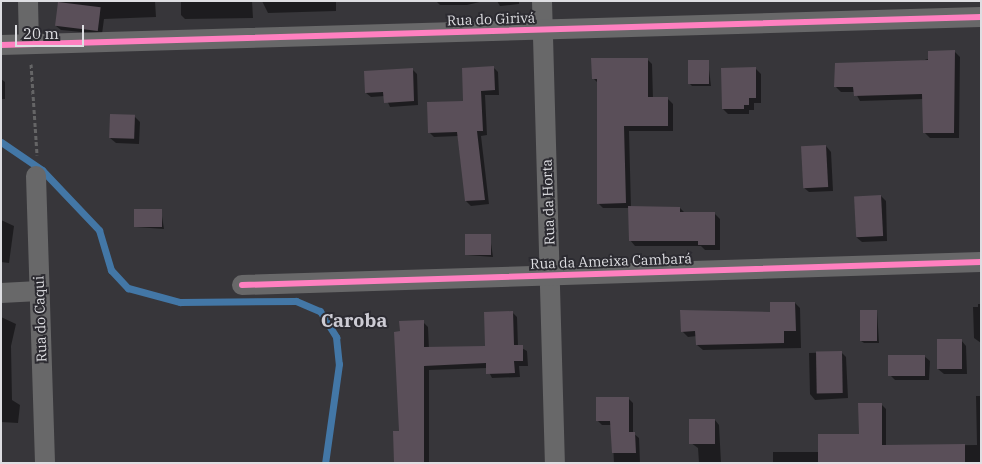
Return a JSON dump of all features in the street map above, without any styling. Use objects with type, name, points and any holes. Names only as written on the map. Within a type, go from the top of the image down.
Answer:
[{"type":"street","points":[[28,1],[30,44]]},
{"type":"street","name":"Rua da Horta","points":[[542,1],[555,463]]},
{"type":"street","name":"Rua do Girivá","points":[[1,45],[981,18]]},
{"type":"street","name":"Rua do Caqui","points":[[36,176],[45,463]]},
{"type":"street","name":"Rua da Ameixa Cambará","points":[[242,285],[981,262]]},
{"type":"street","points":[[1,292],[39,291]]},
{"type":"path","points":[[30,44],[38,133]]},
{"type":"building","points":[[58,2],[101,7],[98,31],[55,26]]},
{"type":"building","points":[[955,50],[954,133],[923,133],[922,94],[854,96],[853,87],[834,87],[835,63],[928,60],[928,51]]},
{"type":"building","points":[[591,58],[648,58],[648,97],[668,97],[668,126],[624,126],[626,203],[597,204],[597,79],[592,79]]},
{"type":"building","points":[[688,60],[709,60],[709,84],[688,84]]},
{"type":"building","points":[[494,66],[495,90],[481,91],[483,131],[477,131],[485,200],[465,201],[457,132],[428,133],[427,102],[463,101],[462,68]]},
{"type":"building","points":[[756,67],[756,98],[749,98],[749,105],[744,105],[744,109],[722,109],[721,68]]},
{"type":"building","points":[[413,68],[414,101],[384,103],[383,92],[365,93],[364,71]]},
{"type":"building","points":[[110,114],[135,115],[134,139],[109,138]]},
{"type":"building","points":[[826,145],[828,187],[803,188],[801,146]]},
{"type":"building","points":[[881,195],[883,236],[856,237],[854,196]]},
{"type":"building","points":[[628,206],[680,207],[680,212],[715,212],[715,245],[698,245],[698,241],[629,241]]},
{"type":"building","points":[[134,209],[162,209],[162,227],[134,227]]},
{"type":"building","points":[[465,234],[491,234],[491,255],[465,255]]},
{"type":"building","points":[[770,302],[795,302],[796,331],[784,331],[784,343],[696,345],[695,331],[681,332],[680,310],[770,312]]},
{"type":"building","points":[[860,310],[877,310],[877,341],[860,341]]},
{"type":"building","points":[[513,311],[514,345],[523,345],[523,361],[514,361],[515,373],[486,374],[486,363],[424,366],[424,463],[394,463],[393,431],[399,431],[394,332],[400,331],[399,321],[424,320],[424,347],[485,346],[484,312]]},
{"type":"building","points":[[937,339],[962,339],[962,369],[937,369]]},
{"type":"building","points":[[816,351],[842,351],[843,393],[817,393]]},
{"type":"building","points":[[888,355],[925,355],[925,376],[888,376]]},
{"type":"building","points":[[596,397],[629,397],[629,432],[635,432],[636,453],[612,453],[610,421],[596,421]]},
{"type":"building","points":[[858,403],[882,403],[882,445],[965,444],[965,463],[818,463],[818,434],[859,434]]},
{"type":"building","points":[[689,419],[715,419],[715,444],[689,444]]},
{"type":"waterway","points":[[1,142],[42,170],[99,230],[111,270],[128,288],[180,302],[296,301],[320,311],[336,337],[339,364],[325,463]]},
{"type":"cycle path","points":[[1,45],[981,17]]},
{"type":"cycle path","points":[[242,285],[981,262]]},
{"type":"district","name":"Caroba","points":[[354,321]]}]
